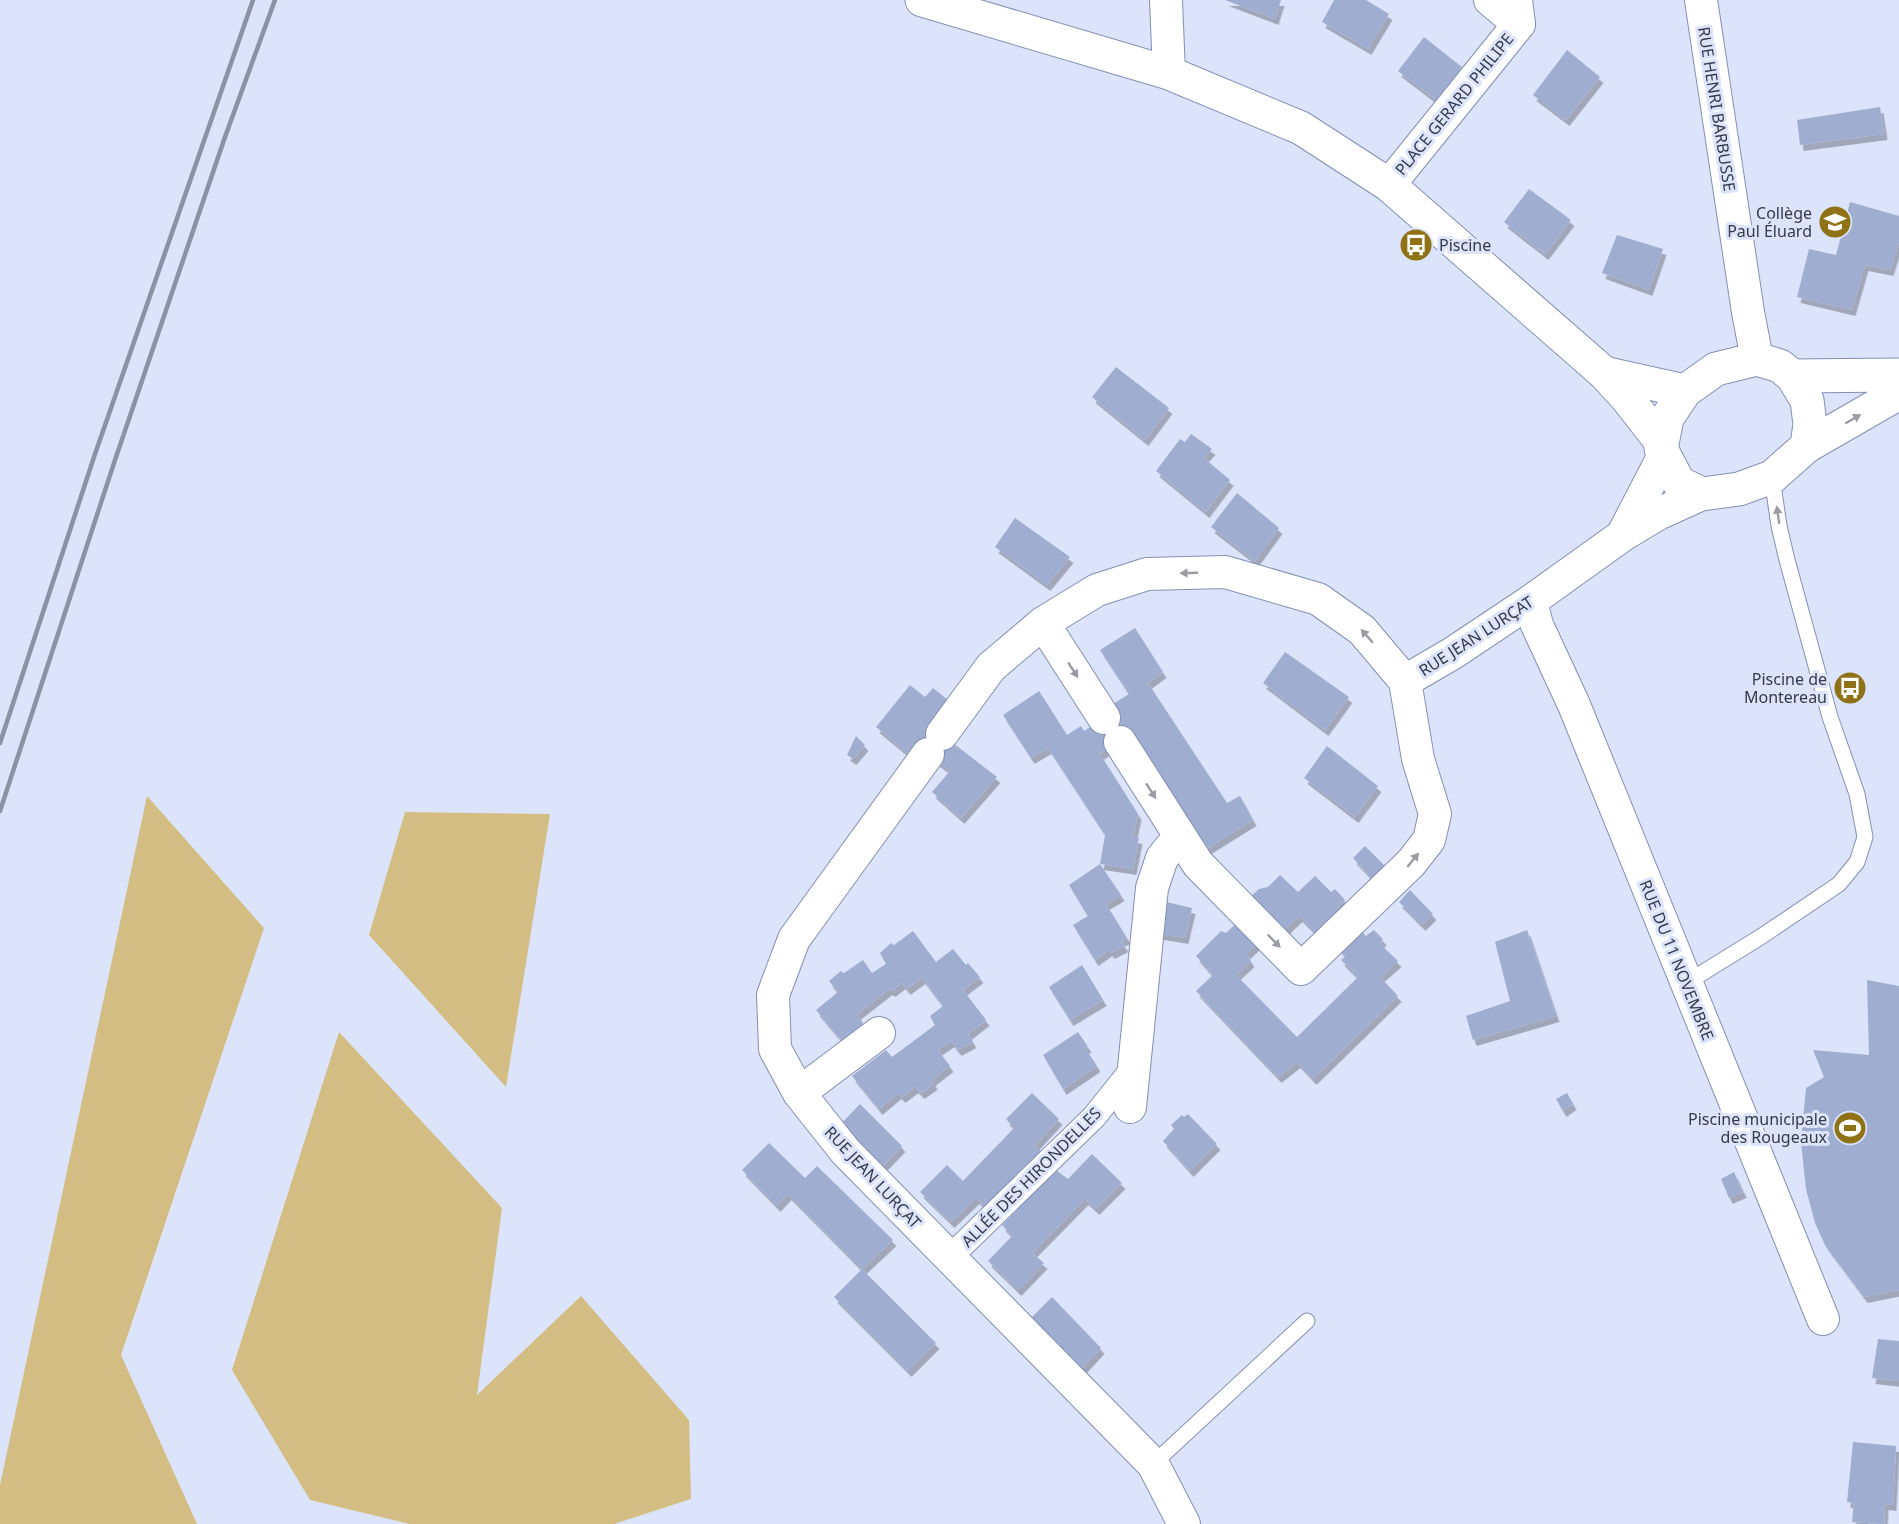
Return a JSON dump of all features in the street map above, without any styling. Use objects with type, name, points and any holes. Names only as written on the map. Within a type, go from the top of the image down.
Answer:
[{"type":"street","points":[[922,0],[1169,73],[1301,128],[1389,185],[1604,373],[1627,398],[1663,449],[1679,483],[1702,494],[1739,489],[1772,477],[1807,446],[1899,391]]},
{"type":"street","points":[[1166,0],[1169,73]]},
{"type":"street","name":"PLACE GERARD PHILIPE","points":[[1389,185],[1517,12],[1490,0]]},
{"type":"street","name":"RUE HENRI BARBUSSE","points":[[1701,0],[1757,359]]},
{"type":"street","points":[[1663,449],[1667,418],[1685,391],[1716,369],[1757,359],[1780,366],[1792,376],[1807,400],[1810,424],[1807,446]]},
{"type":"street","points":[[1604,373],[1685,391]]},
{"type":"street","points":[[1792,376],[1899,375]]},
{"type":"street","name":"RUE JEAN LURÇAT","points":[[1623,535],[1663,449]]},
{"type":"street","name":"RUE JEAN LURÇAT","points":[[1184,1524],[1153,1464],[845,1151],[799,1093],[775,1049],[773,995],[794,939],[991,667],[1043,623],[1097,590],[1147,574],[1225,572],[1318,599],[1362,630],[1404,681],[1453,653],[1531,601],[1623,535],[1658,514],[1702,494]]},
{"type":"street","name":"RUE DU 11 NOVEMBRE","points":[[1531,601],[1537,625],[1574,705],[1822,1319]]},
{"type":"street","points":[[1043,623],[1198,864],[1301,969],[1411,863],[1429,840],[1434,814],[1418,759],[1404,681]]},
{"type":"street","points":[[1130,1107],[1152,888],[1162,858],[1180,836]]},
{"type":"street","points":[[799,1093],[879,1033]]},
{"type":"street","name":"ALLÉE DES HIRONDELLES","points":[[949,1258],[1094,1117],[1134,1066]]},
{"type":"lane","points":[[1686,982],[1762,936],[1839,884],[1857,862],[1864,837],[1857,794],[1830,717],[1779,526],[1772,477]]},
{"type":"lane","points":[[1153,1464],[1306,1321]]},
{"type":"shaded area","points":[[147,796],[264,928],[121,1355],[197,1524],[0,1524],[0,1485]]},
{"type":"shaded area","points":[[405,812],[550,814],[506,1087],[369,935]]},
{"type":"shaded area","points":[[339,1032],[502,1208],[477,1395],[581,1296],[689,1420],[691,1499],[614,1524],[410,1524],[310,1500],[232,1370]]},
{"type":"building","points":[[1225,0],[1281,0],[1275,19]]},
{"type":"building","points":[[1334,0],[1366,0],[1389,14],[1368,49],[1322,22]]},
{"type":"building","points":[[1424,37],[1462,67],[1436,100],[1398,71]]},
{"type":"building","points":[[1567,50],[1600,77],[1566,120],[1533,95]]},
{"type":"building","points":[[1880,107],[1884,134],[1800,145],[1797,120]]},
{"type":"building","points":[[1529,189],[1571,220],[1545,254],[1504,222]]},
{"type":"building","points":[[1850,202],[1899,216],[1899,242],[1890,270],[1865,265],[1852,310],[1797,297],[1809,249],[1836,255]]},
{"type":"building","points":[[1617,235],[1663,249],[1649,290],[1602,273]]},
{"type":"building","points":[[1116,367],[1169,408],[1145,440],[1092,397]]},
{"type":"building","points":[[1191,434],[1212,449],[1204,458],[1230,480],[1206,512],[1156,471],[1180,439],[1185,442]]},
{"type":"building","points":[[1237,493],[1279,528],[1255,561],[1211,527]]},
{"type":"building","points":[[1015,518],[1070,557],[1047,585],[995,547]]},
{"type":"building","points":[[1135,628],[1163,672],[1148,683],[1227,803],[1240,796],[1253,820],[1208,848],[1132,733],[1100,754],[1138,814],[1133,837],[1139,838],[1133,869],[1100,864],[1105,835],[1048,748],[1031,758],[1003,715],[1039,691],[1067,735],[1081,726],[1084,731],[1116,710],[1113,704],[1129,694],[1100,650]]},
{"type":"building","points":[[1285,652],[1349,697],[1325,730],[1263,683]]},
{"type":"building","points":[[910,685],[925,697],[933,688],[948,700],[931,726],[997,777],[961,818],[932,792],[950,771],[918,747],[911,756],[876,727]]},
{"type":"building","points":[[856,736],[865,745],[853,759],[847,755]]},
{"type":"building","points":[[1327,746],[1378,786],[1355,817],[1304,778]]},
{"type":"building","points":[[1365,846],[1386,867],[1373,879],[1353,858]]},
{"type":"building","points":[[1100,864],[1121,895],[1106,904],[1127,938],[1121,941],[1125,946],[1111,953],[1109,950],[1095,960],[1073,925],[1088,916],[1069,885]]},
{"type":"building","points":[[1280,875],[1298,892],[1315,876],[1331,892],[1335,889],[1345,900],[1339,906],[1366,936],[1374,930],[1383,939],[1380,944],[1398,961],[1380,977],[1398,996],[1313,1079],[1297,1062],[1278,1077],[1196,991],[1213,975],[1196,956],[1221,931],[1226,933],[1254,907],[1249,898],[1259,889],[1268,887]],"holes":[[[1299,916],[1316,933],[1321,929],[1346,956],[1341,960],[1358,977],[1297,1037],[1236,975],[1251,961],[1246,954],[1275,926],[1282,932]]]},
{"type":"building","points":[[1410,890],[1433,914],[1422,925],[1399,902]]},
{"type":"building","points":[[1162,901],[1192,908],[1185,938],[1155,933]]},
{"type":"building","points":[[1527,930],[1556,1016],[1473,1040],[1466,1016],[1510,1001],[1495,942]]},
{"type":"building","points":[[913,931],[936,962],[953,949],[980,977],[963,990],[986,1020],[968,1034],[973,1042],[958,1050],[951,1041],[938,1050],[950,1066],[932,1080],[934,1084],[921,1093],[915,1087],[902,1097],[898,1093],[879,1109],[852,1076],[886,1050],[892,1057],[935,1025],[930,1016],[943,1006],[922,978],[907,989],[902,983],[892,991],[889,989],[857,1014],[863,1024],[848,1035],[849,1037],[843,1042],[816,1010],[838,992],[829,981],[841,971],[844,973],[863,960],[872,973],[886,964],[880,953],[891,943],[894,945]]},
{"type":"building","points":[[1082,965],[1103,1000],[1070,1020],[1049,987]]},
{"type":"building","name":"Piscine municipale des Rougeaux","points":[[1867,980],[1899,986],[1899,1290],[1864,1297],[1825,1245],[1815,1223],[1806,1189],[1801,1142],[1806,1088],[1824,1077],[1813,1050],[1869,1055]]},
{"type":"building","points":[[1078,1032],[1097,1066],[1063,1089],[1043,1055]]},
{"type":"building","points":[[1032,1093],[1059,1119],[1035,1145],[1044,1154],[989,1210],[976,1198],[951,1222],[920,1192],[947,1165],[963,1181],[1014,1128],[1006,1119]]},
{"type":"building","points":[[1567,1093],[1573,1104],[1563,1111],[1556,1099]]},
{"type":"building","points":[[860,1104],[902,1146],[879,1170],[838,1127]]},
{"type":"building","points":[[1188,1114],[1217,1144],[1190,1171],[1163,1141],[1174,1129],[1171,1125],[1182,1115],[1184,1117]]},
{"type":"building","points":[[769,1143],[805,1178],[817,1166],[893,1240],[862,1269],[788,1194],[777,1206],[742,1170]]},
{"type":"building","points":[[1092,1154],[1122,1183],[1096,1209],[1085,1199],[1032,1253],[1044,1263],[1018,1290],[988,1261],[1012,1236],[1002,1225],[1056,1170],[1068,1179]]},
{"type":"building","points":[[1734,1172],[1743,1192],[1729,1198],[1721,1179]]},
{"type":"building","points":[[862,1269],[936,1343],[908,1371],[834,1297]]},
{"type":"building","points":[[1052,1297],[1101,1348],[1077,1374],[1027,1322]]},
{"type":"building","points":[[1878,1339],[1899,1341],[1899,1381],[1872,1378]]},
{"type":"building","points":[[1853,1442],[1896,1446],[1893,1505],[1885,1504],[1884,1524],[1852,1522],[1854,1503],[1847,1502]]},
{"type":"railway","points":[[0,743],[95,454],[253,0]]},
{"type":"railway","points":[[0,811],[115,460],[225,137],[275,0]]},
{"type":"place","name":"Collège Paul Éluard","points":[[1835,222]]},
{"type":"place","name":"Piscine","points":[[1416,245]]},
{"type":"place","name":"Piscine de Montereau","points":[[1850,688]]},
{"type":"place","name":"Piscine municipale des Rougeaux","points":[[1850,1128]]}]
